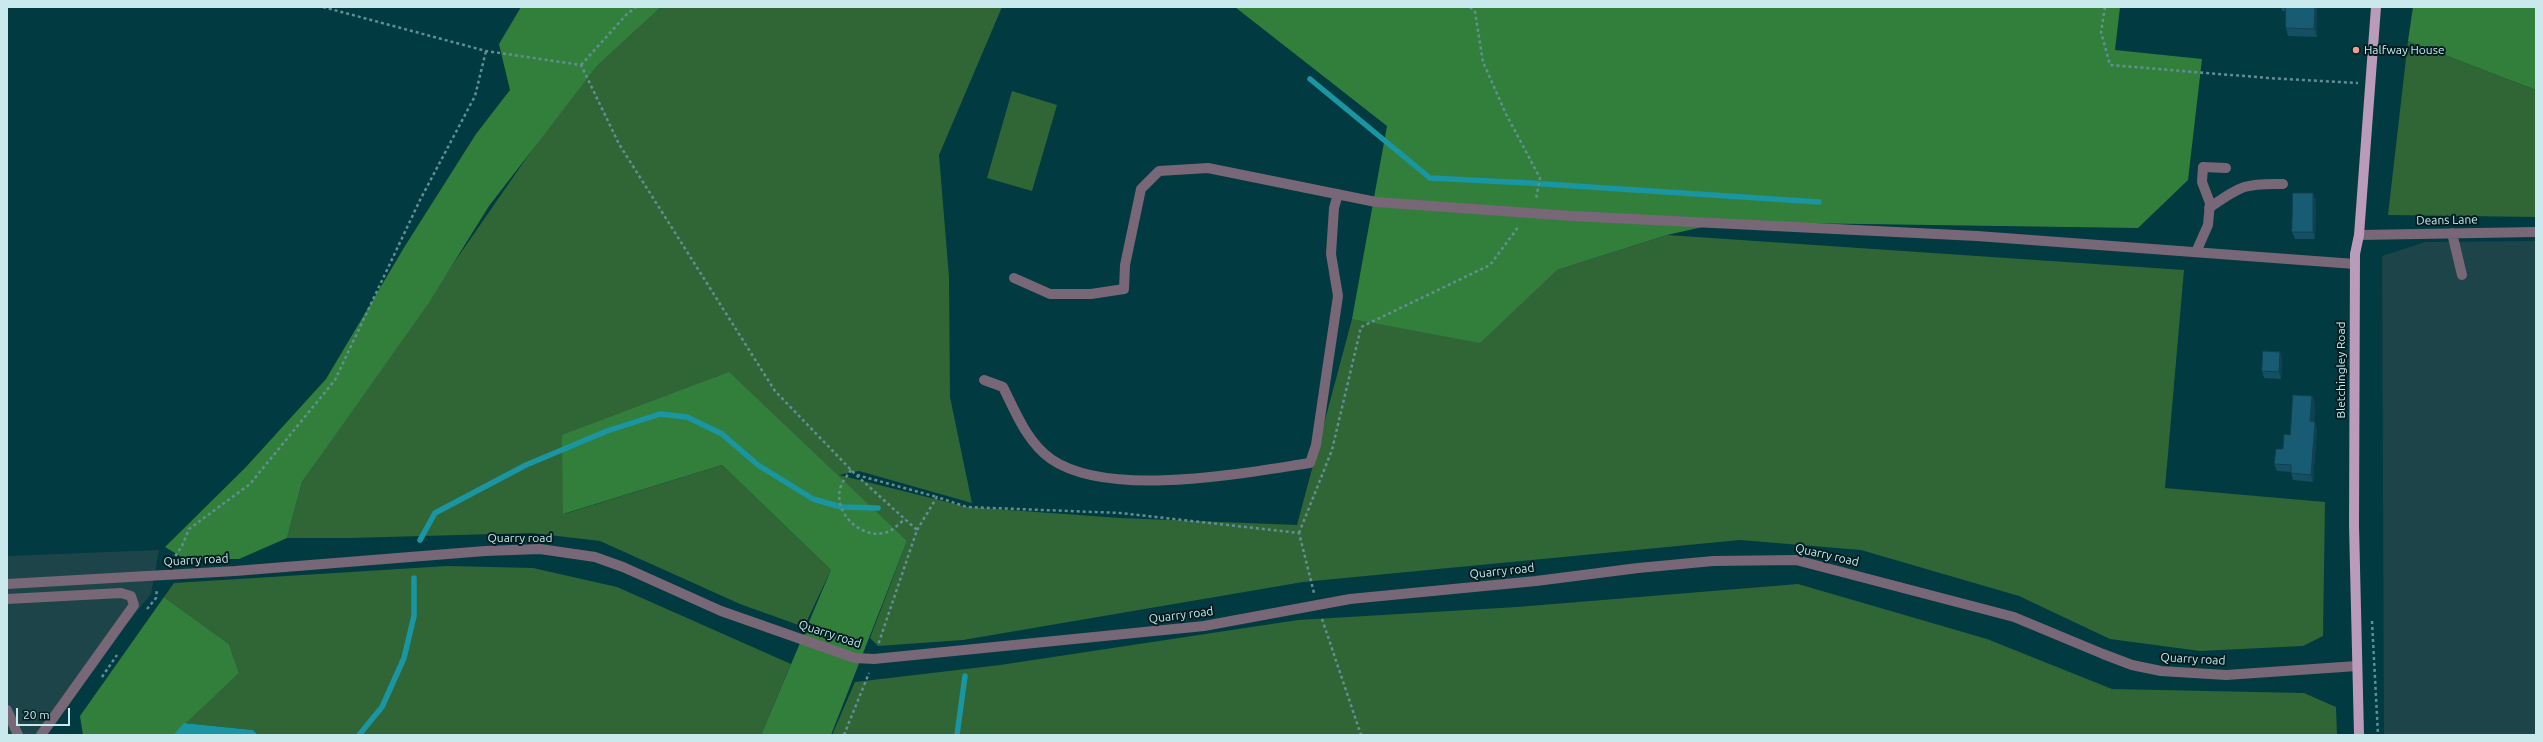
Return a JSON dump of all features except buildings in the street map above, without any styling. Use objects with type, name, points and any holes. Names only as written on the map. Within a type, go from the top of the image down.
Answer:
[{"type":"main road","name":"Bletchingley Road","points":[[2359,735],[2354,525],[2355,264],[2359,235],[2369,83],[2376,7]]},
{"type":"street","points":[[2196,252],[2208,225],[2210,208],[2210,203],[2202,182],[2203,167],[2226,168]]},
{"type":"street","points":[[1014,278],[1050,294],[1091,294],[1124,289],[1125,265],[1141,189],[1159,171],[1208,168],[1376,202],[1533,213],[1977,236],[2355,264]]},
{"type":"street","points":[[2210,208],[2233,191],[2253,183],[2283,184]]},
{"type":"street","points":[[984,380],[1004,387],[1026,433],[1052,459],[1093,477],[1154,480],[1238,474],[1310,463],[1316,445],[1338,296],[1331,254],[1334,208],[1338,194]]},
{"type":"street","name":"Deans Lane","points":[[2359,235],[2536,232]]},
{"type":"street","points":[[2452,233],[2462,275]]},
{"type":"street","name":"Quarry road","points":[[7,584],[162,575],[498,550],[554,551],[595,557],[623,566],[720,611],[855,658],[874,659],[1204,626],[1317,605],[1638,568],[1721,561],[1796,560],[2014,617],[2132,665],[2161,672],[2226,675],[2357,666]]},
{"type":"street","points":[[7,599],[121,593],[131,596],[134,605],[41,735]]},
{"type":"street","points":[[7,710],[18,735]]},
{"type":"path","points":[[323,7],[486,51],[581,65]]},
{"type":"path","points":[[581,65],[627,14],[636,7]]},
{"type":"path","points":[[1361,735],[1317,605],[1299,533],[1332,450],[1361,327],[1490,265],[1518,228],[1533,213],[1540,178],[1506,114],[1483,62],[1475,12],[1470,7]]},
{"type":"path","points":[[2105,7],[2101,32],[2110,65],[2268,78],[2369,83]]},
{"type":"path","points":[[143,615],[156,598],[157,584],[182,546],[189,529],[250,484],[335,380],[420,200],[475,96],[486,51]]},
{"type":"path","points":[[581,65],[619,144],[775,391],[855,474],[918,530]]},
{"type":"path","points":[[851,470],[841,487],[841,507],[851,524],[869,533],[889,531],[905,519]]},
{"type":"path","points":[[855,474],[968,507],[1120,513],[1299,533]]},
{"type":"path","points":[[844,735],[874,659],[918,530],[937,497]]},
{"type":"path","points":[[100,678],[110,667],[120,650]]},
{"type":"shaded area","points":[[2536,241],[2536,735],[2384,735],[2382,256],[2425,242]]},
{"type":"shaded area","points":[[159,550],[151,594],[38,735],[7,735],[7,556]]},
{"type":"green space","points":[[521,7],[661,7],[597,66],[489,206],[428,304],[302,482],[287,538],[239,559],[185,559],[165,547],[246,467],[326,379],[405,246],[476,134],[510,90],[499,44]]},
{"type":"green space","points":[[661,7],[1002,7],[939,155],[949,277],[950,397],[972,503],[859,471],[839,475],[967,507],[1120,518],[1297,525],[1352,319],[1557,270],[1667,235],[2184,270],[2165,488],[2325,502],[2323,636],[2303,646],[2200,651],[2110,639],[2019,596],[1861,550],[1740,540],[1303,582],[963,640],[878,646],[870,638],[907,541],[717,376],[564,514],[722,465],[831,570],[804,627],[740,604],[600,541],[532,533],[350,538],[287,538],[302,482],[541,137],[597,66]]},
{"type":"green space","points":[[1235,7],[2120,7],[2115,50],[2202,59],[2188,180],[2138,228],[1725,222],[1667,235],[1557,270],[1480,343],[1352,319],[1387,126]]},
{"type":"green space","points":[[2413,7],[2536,7],[2536,90],[2408,41]]},
{"type":"green space","points":[[2408,41],[2536,90],[2536,217],[2388,215]]},
{"type":"green space","points":[[1012,91],[1057,105],[1032,191],[987,178]]},
{"type":"green space","points":[[729,372],[907,541],[831,735],[761,735],[831,570],[722,465],[563,514],[562,435]]},
{"type":"green space","points":[[447,566],[533,568],[617,587],[791,664],[761,735],[258,735],[253,730],[184,723],[239,673],[229,644],[164,597],[174,583]]},
{"type":"green space","points":[[1798,584],[1987,639],[2112,689],[2304,693],[2336,707],[2337,735],[832,735],[855,682],[1000,665],[1298,620],[1517,607]]},
{"type":"green space","points":[[164,597],[229,644],[239,673],[173,735],[83,735],[80,716]]},
{"type":"water","points":[[184,723],[253,730],[258,735],[173,735]]},
{"type":"waterway","points":[[1310,79],[1430,178],[1819,202]]},
{"type":"waterway","points":[[420,540],[435,513],[526,465],[607,431],[660,414],[687,417],[722,434],[758,465],[813,499],[841,507],[878,508]]},
{"type":"waterway","points":[[359,735],[382,707],[404,658],[414,616],[414,578]]},
{"type":"waterway","points":[[957,735],[965,676]]},
{"type":"place","name":"Halfway House","points":[[2356,50]]}]
